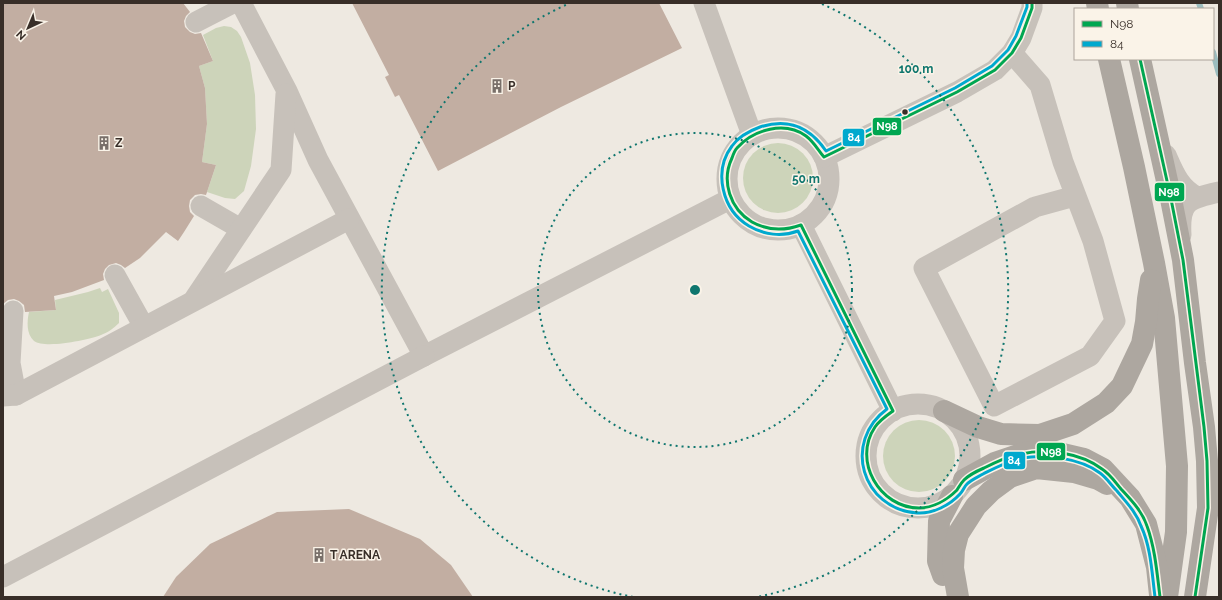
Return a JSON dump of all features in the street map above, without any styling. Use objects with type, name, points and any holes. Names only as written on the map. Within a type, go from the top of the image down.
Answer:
[{"type":"highway","points":[[1110,60],[1154,263],[1164,318],[1177,466],[1176,532],[1168,597]]},
{"type":"highway","points":[[1140,60],[1183,260],[1207,461],[1208,597]]},
{"type":"highway","points":[[944,411],[978,427],[1001,434],[1040,435],[1073,424],[1106,403],[1122,386],[1142,344],[1154,263]]},
{"type":"highway","points":[[950,597],[938,561],[939,521],[958,488],[995,463],[1024,453],[1054,452],[1084,459],[1103,469],[1130,498],[1146,524],[1157,567],[1160,597]]},
{"type":"highway","points":[[958,597],[953,568],[954,550],[958,534],[976,506],[991,491],[1010,477],[1036,468],[1074,472],[1098,479],[1130,498]]},
{"type":"highway","points":[[1195,597],[1208,508]]},
{"type":"street","points":[[196,22],[233,3]]},
{"type":"street","points":[[241,3],[287,91],[318,160],[424,356]]},
{"type":"street","points":[[704,3],[752,135]]},
{"type":"street","points":[[824,157],[957,92],[995,70],[1012,53],[1021,38],[1032,8],[1032,3]]},
{"type":"street","points":[[1012,53],[1040,85],[1063,162],[1093,241],[1115,320],[1090,356],[994,406],[924,268],[1035,207],[1075,196]]},
{"type":"street","points":[[193,301],[281,170],[287,91]]},
{"type":"street","points":[[780,128],[796,131],[811,140],[824,157],[828,169],[829,186],[824,202],[814,216],[801,225],[785,230],[768,230],[752,224],[739,213],[730,199],[726,182],[728,165],[735,150],[747,137],[763,130],[780,128]]},
{"type":"street","points":[[1155,133],[1177,180],[1188,192],[1197,197]]},
{"type":"street","points":[[1183,260],[1180,219],[1184,206],[1197,197],[1219,192]]},
{"type":"street","points":[[3,577],[424,356],[730,199]]},
{"type":"street","points":[[201,206],[241,229]]},
{"type":"street","points":[[13,311],[10,395],[144,327],[349,218]]},
{"type":"street","points":[[801,225],[893,411]]},
{"type":"street","points":[[116,275],[144,327]]},
{"type":"street","points":[[910,405],[927,405],[944,411],[956,421],[965,434],[969,449],[969,465],[958,488],[936,505],[918,508],[900,505],[884,496],[873,482],[867,466],[866,450],[871,434],[880,420],[893,411],[910,405]]},
{"type":"green space","points":[[224,26],[231,27],[237,31],[241,37],[250,63],[255,95],[256,129],[251,166],[244,191],[235,199],[225,198],[207,192],[216,165],[202,162],[207,124],[205,88],[199,66],[213,61],[203,35],[216,28]]},
{"type":"green space","points":[[778,143],[791,146],[803,153],[810,165],[813,178],[810,191],[803,203],[791,210],[778,213],[765,210],[753,203],[746,191],[743,178],[746,165],[753,153],[765,146]]},
{"type":"green space","points":[[100,288],[102,292],[108,289],[119,313],[119,323],[108,332],[95,337],[57,344],[40,343],[31,338],[28,327],[29,312],[56,310],[55,300]]},
{"type":"green space","points":[[919,420],[939,426],[949,436],[955,456],[949,476],[939,486],[919,492],[899,486],[889,476],[883,456],[889,436],[899,426]]},
{"type":"building","name":"Z","points":[[3,3],[183,3],[190,12],[184,21],[185,27],[190,32],[195,34],[201,33],[213,61],[199,66],[205,88],[207,124],[202,162],[216,165],[206,195],[195,195],[190,200],[190,212],[194,216],[184,232],[178,241],[166,232],[140,258],[125,268],[116,263],[109,265],[103,274],[104,280],[72,292],[54,296],[56,310],[25,312],[24,305],[14,299],[8,300],[3,304]]},
{"type":"building","name":"P","points":[[352,3],[659,3],[682,48],[561,107],[438,171],[399,95],[395,97],[385,77],[389,75]]},
{"type":"building","name":"T ARENA","points":[[349,509],[420,539],[451,565],[473,597],[163,597],[176,577],[210,544],[277,512]]},
{"type":"waterway","points":[[1199,3],[1201,8]]},
{"type":"waterway","points":[[1214,56],[1219,74]]},
{"type":"transit line","name":"84","points":[[1027,3],[1027,7],[1016,36],[1008,50],[992,66],[955,88],[826,151],[812,135],[797,126],[789,124],[770,124],[744,134],[735,142],[726,156],[723,167],[723,189],[732,210],[749,226],[773,234],[786,234],[798,231],[887,409],[873,423],[865,439],[862,455],[864,472],[871,487],[883,500],[898,509],[917,513],[929,512],[941,508],[951,502],[961,493],[967,484],[973,480],[997,467],[1017,459],[1052,457],[1062,458],[1083,464],[1105,477],[1127,503],[1139,521],[1147,543],[1151,561],[1155,597]]},
{"type":"transit line","name":"N98","points":[[1032,3],[1032,8],[1021,38],[1012,53],[995,70],[957,92],[824,157],[814,143],[798,131],[779,128],[761,132],[744,141],[737,148],[729,167],[727,176],[728,185],[733,202],[738,210],[752,222],[764,227],[776,229],[801,225],[893,411],[881,420],[875,427],[869,440],[867,454],[869,468],[874,480],[882,491],[892,500],[905,506],[924,508],[940,503],[949,497],[957,490],[964,480],[973,473],[1011,456],[1031,452],[1053,452],[1063,453],[1084,459],[1108,473],[1142,515],[1152,543],[1160,597]]},
{"type":"transit line","name":"N98","points":[[1140,60],[1183,260],[1204,427],[1207,461],[1208,508],[1195,597]]},
{"type":"place","name":"P","points":[[497,86]]},
{"type":"place","name":"Z","points":[[104,143]]},
{"type":"place","name":"T ARENA","points":[[319,555]]}]
